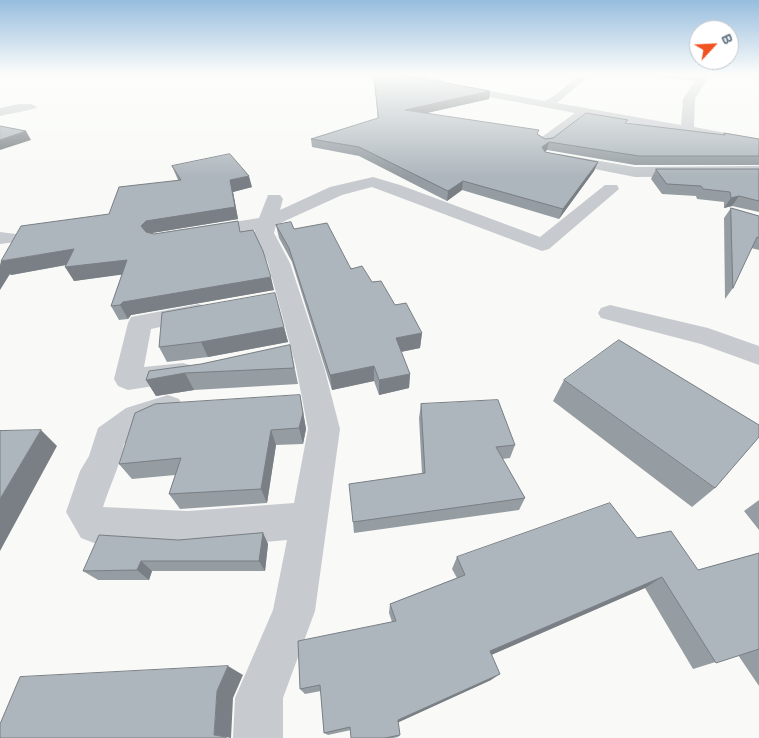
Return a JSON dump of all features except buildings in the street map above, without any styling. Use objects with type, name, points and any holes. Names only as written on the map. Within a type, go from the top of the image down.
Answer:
[{"type":"street","points":[[0,112],[14,108]]},
{"type":"street","points":[[565,108],[759,143]]},
{"type":"street","points":[[687,131],[688,108]]},
{"type":"street","points":[[585,112],[563,126],[546,149],[635,172],[759,171]]},
{"type":"street","points":[[189,235],[336,191],[373,182],[394,188],[542,246],[611,189]]},
{"type":"street","points":[[258,738],[259,698],[294,611],[324,429],[302,398],[277,299],[279,263],[264,233],[270,211]]},
{"type":"street","points":[[208,369],[128,379],[140,323],[224,308]]},
{"type":"street","points":[[610,313],[708,338],[759,356]]},
{"type":"street","points":[[197,404],[162,408],[136,416],[109,438],[104,463],[97,471],[84,512],[94,526],[188,530],[308,520]]}]
